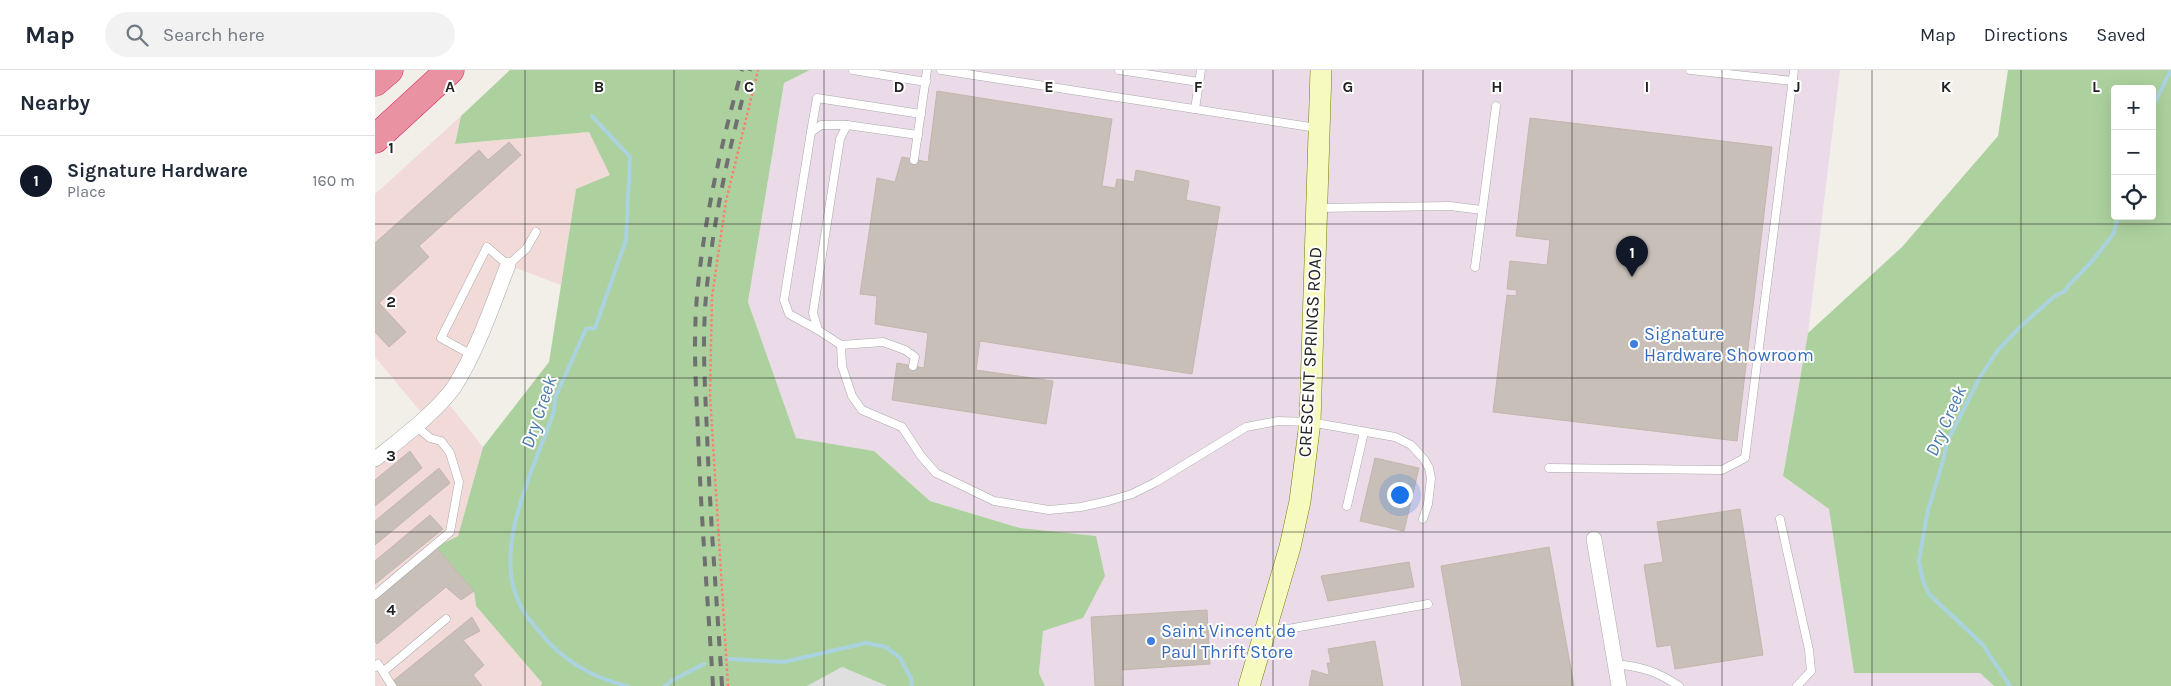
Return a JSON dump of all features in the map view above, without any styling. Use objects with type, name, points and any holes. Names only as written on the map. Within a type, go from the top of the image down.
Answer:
[{"type":"highway","points":[[375,82],[389,70]]},
{"type":"highway","points":[[375,139],[450,70]]},
{"type":"main road","name":"CRESCENT SPRINGS ROAD","points":[[1249,686],[1284,570],[1300,501],[1310,422],[1321,70]]},
{"type":"street","points":[[375,459],[415,426],[453,388],[472,355],[508,265]]},
{"type":"street","points":[[1594,540],[1619,686]]},
{"type":"lane","points":[[853,70],[926,82]]},
{"type":"lane","points":[[914,160],[927,70]]},
{"type":"lane","points":[[941,70],[1319,128]]},
{"type":"lane","points":[[1119,70],[1199,82]]},
{"type":"lane","points":[[1195,109],[1201,70]]},
{"type":"lane","points":[[1690,70],[1793,81]]},
{"type":"lane","points":[[1549,468],[1722,470],[1745,458],[1795,70]]},
{"type":"lane","points":[[913,366],[915,357],[905,350],[883,342],[841,345],[789,314],[784,300],[817,98],[921,114]]},
{"type":"lane","points":[[1475,267],[1496,106]]},
{"type":"lane","points":[[811,132],[821,125],[847,125],[918,135]]},
{"type":"lane","points":[[818,330],[813,313],[840,138],[847,125]]},
{"type":"lane","points":[[1316,208],[1450,206],[1482,210]]},
{"type":"lane","points":[[472,355],[441,338],[487,247],[508,265],[526,249],[536,232]]},
{"type":"lane","points":[[841,345],[842,366],[852,396],[862,410],[902,427],[921,456],[936,473],[994,500],[1018,506],[1049,510],[1081,507],[1108,501],[1132,494],[1156,482],[1246,427],[1278,421],[1310,422],[1395,437],[1411,445],[1424,459],[1429,468],[1431,478],[1428,504],[1423,519]]},
{"type":"lane","points":[[375,595],[449,532],[459,482],[450,453],[441,441],[430,438],[415,426]]},
{"type":"lane","points":[[1347,506],[1364,432]]},
{"type":"lane","points":[[1781,519],[1809,650],[1811,671],[1797,686]]},
{"type":"lane","points":[[1265,629],[1288,629],[1428,604]]},
{"type":"lane","points":[[384,671],[446,619]]},
{"type":"lane","points":[[375,667],[378,664],[392,686]]},
{"type":"lane","points":[[1615,664],[1649,669],[1679,686]]},
{"type":"path","points":[[729,686],[710,395],[712,297],[727,201],[758,70]]},
{"type":"shaded area","points":[[810,70],[1840,70],[1808,333],[1783,476],[1829,509],[1854,673],[1980,673],[1994,686],[1045,686],[1039,673],[1043,630],[1083,618],[1096,536],[1020,528],[930,501],[874,451],[796,439],[748,302],[784,83]]},
{"type":"shaded area","points":[[461,116],[455,144],[589,132],[611,175],[576,189],[561,285],[508,265],[444,398],[483,447],[458,536],[437,547],[474,591],[476,606],[542,683],[541,686],[375,686],[375,459],[425,417],[375,357],[375,194]]},
{"type":"shaded area","points":[[842,667],[887,686],[807,686]]},
{"type":"green space","points":[[510,70],[810,70],[784,83],[748,302],[796,438],[874,451],[930,501],[1020,528],[1096,536],[1105,576],[1083,618],[1043,631],[1039,673],[1045,686],[887,686],[842,667],[807,686],[541,686],[542,683],[476,606],[474,591],[436,547],[458,536],[483,447],[549,362],[576,189],[610,175],[589,132],[455,144],[461,116]]},
{"type":"green space","points":[[2008,70],[2171,70],[2171,686],[1994,686],[1980,673],[1854,673],[1829,509],[1783,476],[1808,333],[1902,247],[1998,136]]},
{"type":"building","points":[[937,91],[1112,119],[1102,186],[1115,188],[1117,179],[1134,182],[1136,170],[1189,181],[1186,200],[1220,207],[1192,374],[980,341],[976,370],[1053,381],[1046,424],[892,400],[897,363],[924,368],[928,333],[875,324],[877,296],[860,294],[877,178],[895,182],[902,157],[928,162]]},
{"type":"building","points":[[1530,118],[1772,147],[1737,441],[1493,412],[1507,295],[1516,296],[1517,290],[1507,289],[1510,261],[1547,265],[1550,240],[1516,236]]},
{"type":"building","points":[[509,142],[521,155],[419,246],[429,257],[379,303],[406,332],[389,347],[375,332],[375,243],[479,150],[488,160]]},
{"type":"building","points":[[410,451],[422,468],[375,506],[375,480]]},
{"type":"building","points":[[1375,458],[1419,468],[1404,531],[1360,521]]},
{"type":"building","points":[[439,468],[450,483],[375,545],[375,521]]},
{"type":"building","points":[[1740,509],[1763,655],[1675,669],[1671,645],[1657,647],[1644,565],[1663,562],[1657,522]]},
{"type":"building","points":[[430,515],[443,529],[375,584],[375,561]]},
{"type":"building","points":[[436,547],[474,591],[461,600],[446,587],[377,644],[375,642],[375,598]]},
{"type":"building","points":[[1549,547],[1574,686],[1462,686],[1441,566]]},
{"type":"building","points":[[1409,562],[1414,587],[1328,601],[1321,576]]},
{"type":"building","name":"Saint Vincent de Paul Thrift Store","points":[[1207,610],[1210,664],[1121,670],[1122,686],[1095,686],[1091,617]]},
{"type":"building","points":[[472,617],[480,631],[463,640],[484,665],[473,675],[482,686],[398,686],[393,681]]},
{"type":"building","points":[[1375,641],[1383,686],[1309,686],[1312,670],[1328,675],[1327,663],[1331,663],[1328,649]]},
{"type":"waterway","name":"Dry Creek","points":[[2156,100],[2171,71]]},
{"type":"waterway","name":"Dry Creek","points":[[592,116],[630,157],[626,240],[595,328],[586,329],[555,398],[554,411],[520,504],[514,529],[511,576],[522,608],[543,636],[561,654],[592,674],[627,686]]},
{"type":"waterway","name":"Dry Creek","points":[[2010,686],[1983,645],[1929,594],[1923,581],[1919,561],[1927,514],[1947,442],[1980,377],[1998,350],[2023,324],[2055,296],[2065,291],[2093,260],[2114,233],[2117,220]]},
{"type":"waterway","name":"Dry Creek","points":[[729,659],[784,662],[866,643],[886,647],[900,658],[911,678],[912,686]]},
{"type":"waterway","name":"Dry Creek","points":[[665,686],[704,664]]},
{"type":"railway","points":[[713,686],[699,465],[695,330],[700,267],[709,210],[720,154],[742,70]]},
{"type":"railway","points":[[722,686],[708,465],[704,330],[709,267],[718,210],[729,154],[750,70]]},
{"type":"place","name":"Signature Hardware","points":[[1632,277]]},
{"type":"place","name":"Signature Hardware Showroom","points":[[1634,344]]},
{"type":"place","name":"Saint Vincent de Paul Thrift Store","points":[[1151,641]]}]
